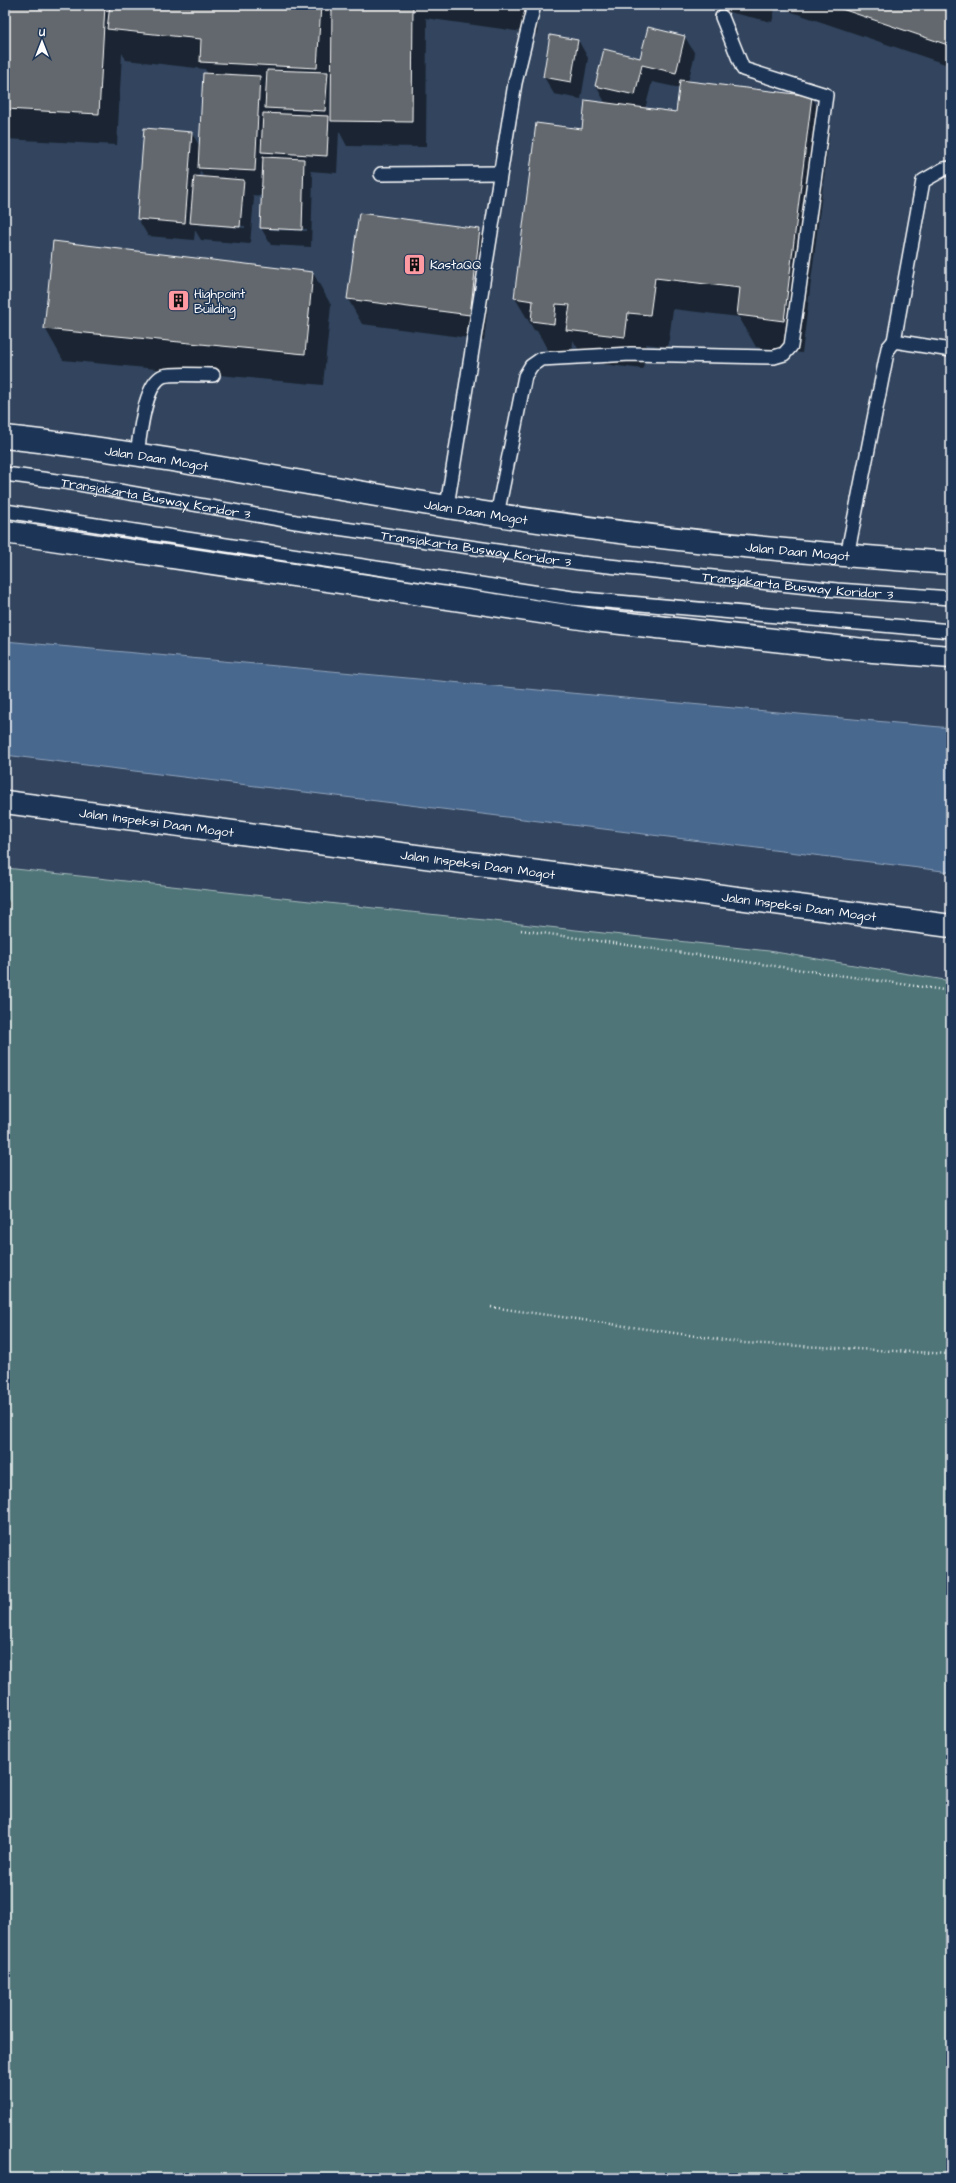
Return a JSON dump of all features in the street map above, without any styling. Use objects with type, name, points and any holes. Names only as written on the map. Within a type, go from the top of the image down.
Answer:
[{"type":"main road","name":"Jalan Daan Mogot","points":[[5,437],[81,445],[497,515],[643,535],[847,556],[951,563]]},
{"type":"main road","points":[[5,532],[594,620],[872,651],[951,657]]},
{"type":"main road","name":"Jalan Inspeksi Daan Mogot","points":[[5,802],[951,926]]},
{"type":"lane","points":[[447,506],[515,83],[534,5]]},
{"type":"lane","points":[[497,515],[525,376],[531,366],[541,359],[630,354],[774,357],[784,354],[791,346],[826,95],[743,69],[722,16]]},
{"type":"lane","points":[[847,556],[888,348],[894,341],[923,181],[944,169],[951,168]]},
{"type":"lane","points":[[381,174],[500,173]]},
{"type":"lane","points":[[894,341],[951,350]]},
{"type":"lane","points":[[137,454],[145,411],[152,386],[163,376],[213,375]]},
{"type":"lane","name":"Transjakarta Busway Koridor 3","points":[[5,474],[79,484],[296,522],[580,563],[837,590],[951,598]]},
{"type":"lane","points":[[5,511],[572,598],[951,631]]},
{"type":"path","points":[[521,930],[951,991]]},
{"type":"path","points":[[491,1307],[745,1343],[951,1354]]},
{"type":"green space","points":[[6,868],[769,951],[951,981],[951,2178],[5,2178]]},
{"type":"water","points":[[5,641],[951,728],[951,872],[5,755]]},
{"type":"building","points":[[5,5],[105,5],[99,114],[5,109]]},
{"type":"building","points":[[110,5],[321,5],[317,68],[200,62],[201,39],[107,29]]},
{"type":"building","points":[[332,5],[413,5],[412,122],[331,121]]},
{"type":"building","points":[[494,5],[524,5],[523,9]]},
{"type":"building","points":[[830,5],[951,5],[951,46]]},
{"type":"building","points":[[648,27],[685,36],[676,73],[642,65],[635,95],[595,86],[604,49],[640,58]]},
{"type":"building","points":[[550,35],[578,40],[571,82],[543,77]]},
{"type":"building","points":[[267,70],[328,72],[325,111],[265,108]]},
{"type":"building","points":[[203,73],[260,76],[255,171],[198,168]]},
{"type":"building","points":[[680,80],[812,96],[784,321],[737,315],[740,288],[655,278],[650,315],[628,313],[625,337],[566,330],[570,305],[556,304],[554,324],[531,321],[533,301],[514,298],[536,123],[582,129],[585,100],[676,112]]},
{"type":"building","points":[[263,113],[329,116],[327,156],[261,152]]},
{"type":"building","points":[[144,128],[192,132],[185,223],[137,219]]},
{"type":"building","points":[[263,157],[304,159],[302,230],[260,228]]},
{"type":"building","points":[[194,176],[244,180],[240,227],[190,223]]},
{"type":"building","name":"KastaQQ","points":[[359,213],[480,229],[470,315],[347,299]]},
{"type":"building","name":"Highpoint Building","points":[[53,241],[313,272],[305,354],[44,329]]},
{"type":"place","name":"KastaQQ","points":[[414,264]]},
{"type":"place","name":"Highpoint Building","points":[[179,300]]}]
